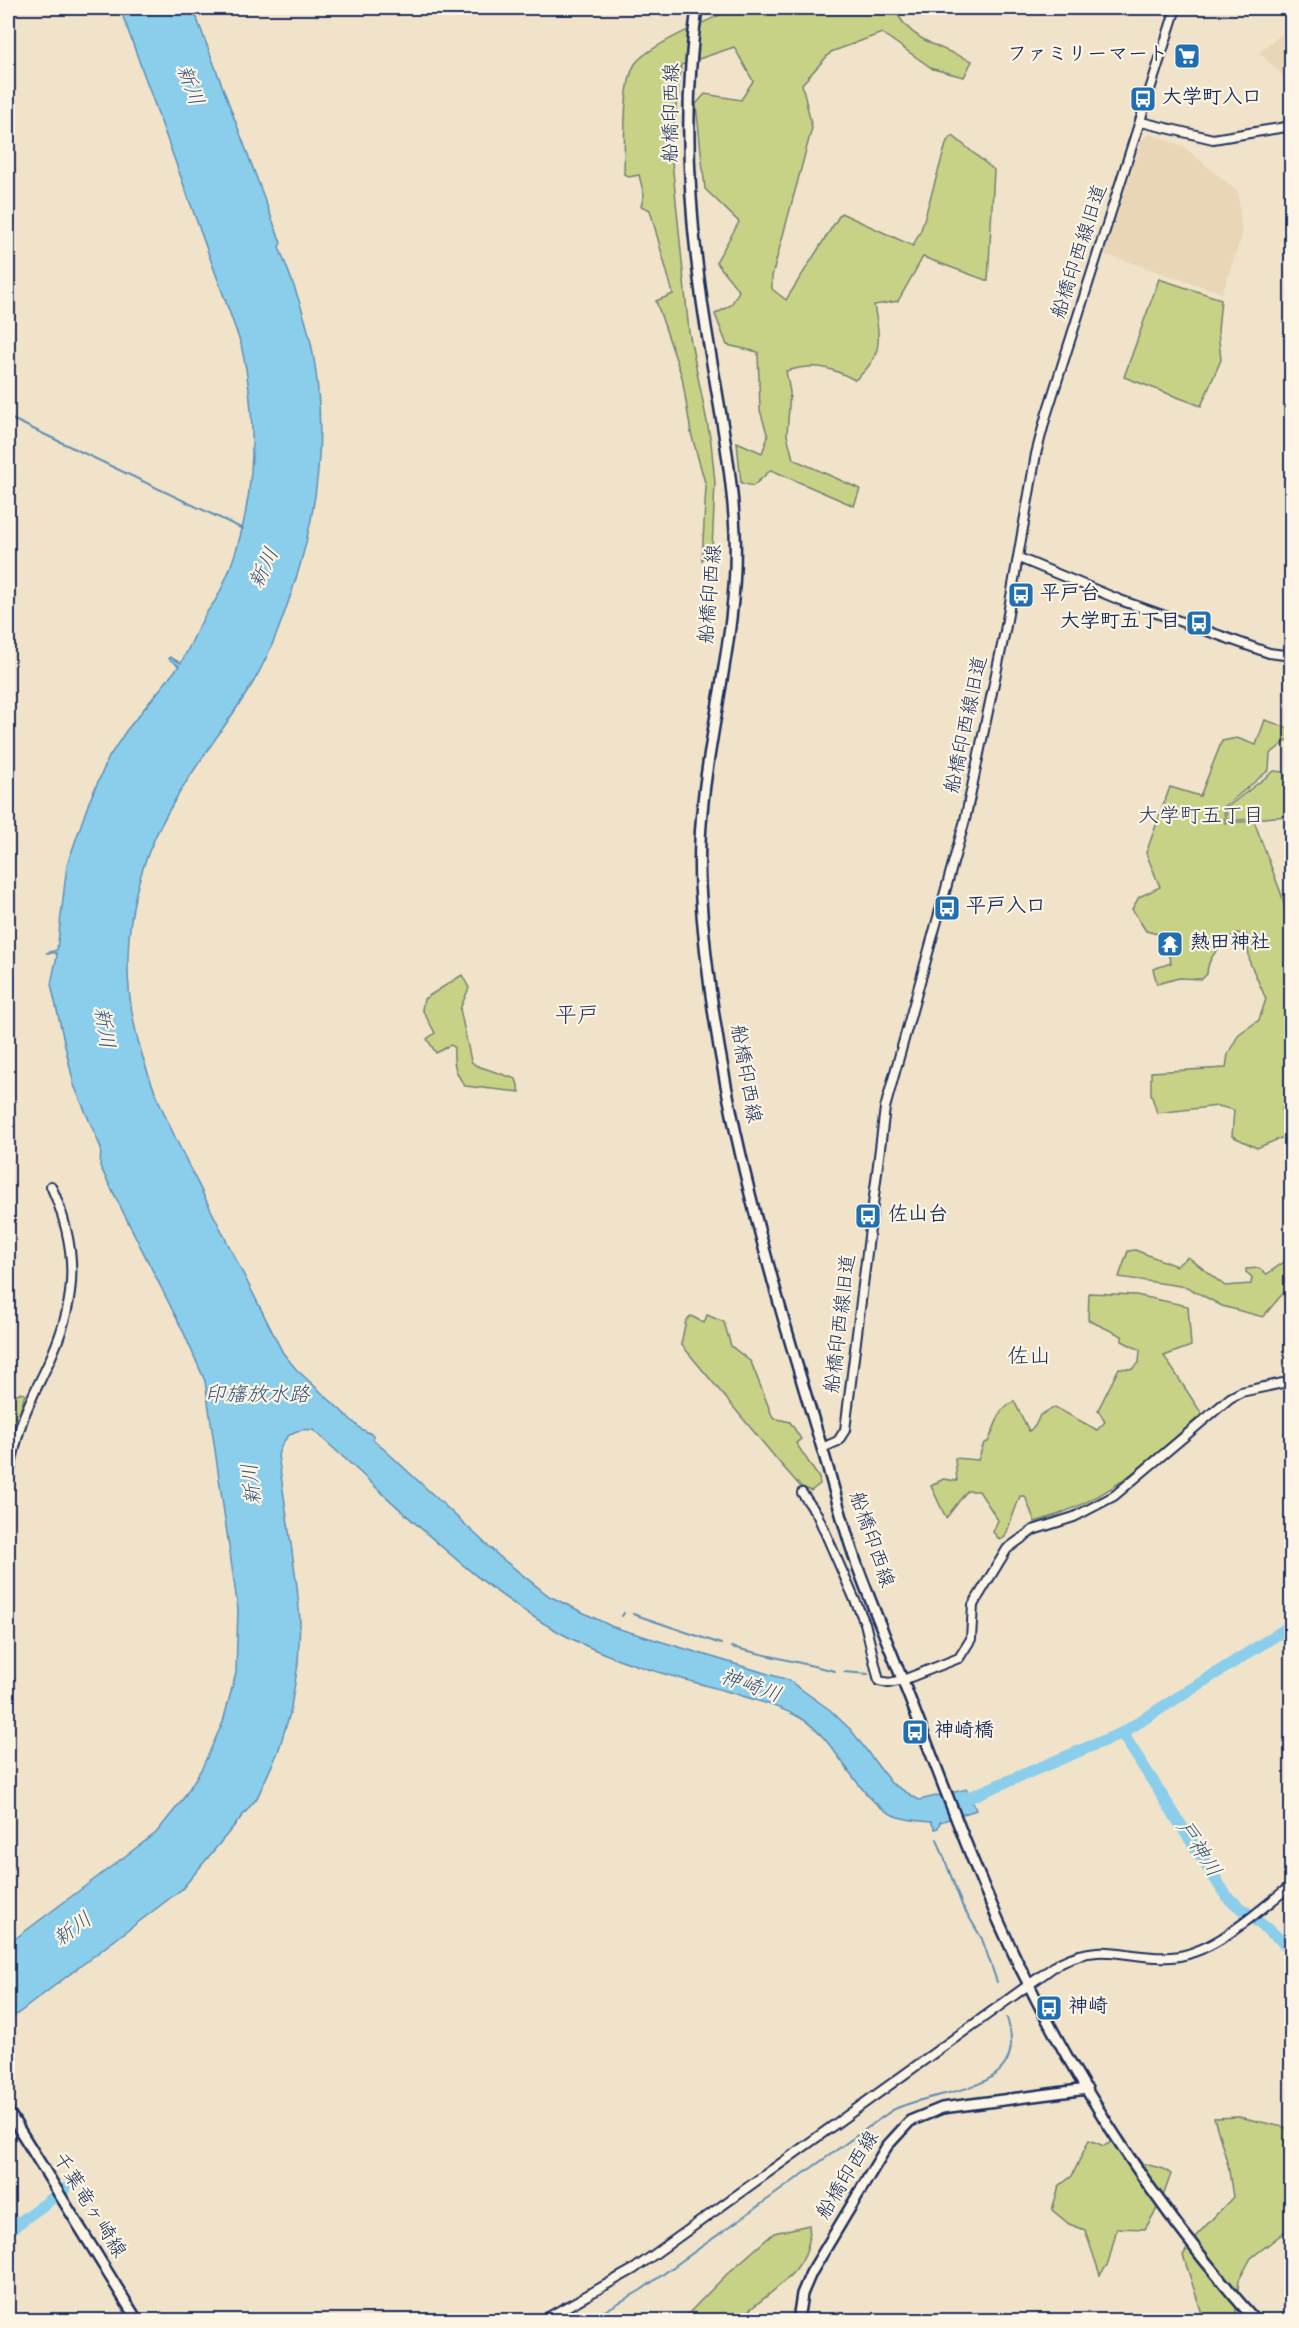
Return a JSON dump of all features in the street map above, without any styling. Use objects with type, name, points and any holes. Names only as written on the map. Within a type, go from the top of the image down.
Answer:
[{"type":"main road","name":"船橋印西線","points":[[697,8],[688,108],[694,236],[702,300],[726,442],[735,548],[731,613],[701,800],[699,847],[703,916],[722,1056],[747,1181],[773,1288],[858,1569],[991,1903],[1029,1984],[1087,2088],[1160,2200],[1255,2320]]},
{"type":"main road","name":"船橋印西線","points":[[798,2320],[802,2294],[812,2273],[887,2146],[907,2123],[931,2110],[1087,2088]]},
{"type":"main road","name":"千葉竜ヶ崎線","points":[[8,2111],[137,2320]]},
{"type":"street","name":"船橋印西線旧道","points":[[822,1448],[838,1441],[845,1430],[885,1108],[965,820],[1019,558],[1036,454],[1049,402],[1176,8]]},
{"type":"street","points":[[1141,122],[1213,139],[1292,126]]},
{"type":"street","points":[[1019,558],[1130,604],[1269,653],[1292,656]]},
{"type":"street","points":[[8,1481],[24,1418],[61,1333],[72,1289],[72,1258],[67,1232],[51,1186]]},
{"type":"street","points":[[802,1493],[817,1514],[865,1623],[879,1681],[889,1683],[903,1680],[949,1663],[965,1652],[971,1639],[973,1605],[1007,1549],[1021,1536],[1084,1513],[1114,1496],[1230,1398],[1241,1392],[1292,1381]]},
{"type":"street","points":[[543,2320],[606,2287],[642,2264],[1059,1963],[1087,1952],[1106,1950],[1171,1957],[1196,1952],[1223,1938],[1292,1885]]},
{"type":"shaded area","points":[[1291,27],[1291,84],[1259,52]]},
{"type":"shaded area","points":[[1149,134],[1183,146],[1238,192],[1242,236],[1222,293],[1104,254],[1142,140]]},
{"type":"green space","points":[[735,8],[895,8],[900,19],[908,28],[927,42],[972,61],[964,77],[933,69],[882,33],[831,52],[802,84],[812,128],[772,276],[772,289],[786,300],[841,213],[913,246],[921,230],[947,141],[953,136],[994,170],[988,281],[923,257],[898,301],[874,305],[878,327],[878,346],[871,363],[855,380],[821,367],[805,367],[786,371],[790,392],[787,435],[793,459],[860,489],[854,506],[771,470],[753,486],[741,483],[737,442],[762,453],[768,437],[760,410],[758,352],[727,345],[715,314],[731,305],[739,291],[716,262],[739,222],[705,189],[696,104],[705,94],[741,100],[753,81],[734,47],[681,65],[671,151],[689,332],[711,442],[715,483],[712,550],[702,560],[706,486],[691,433],[682,377],[656,301],[673,294],[650,210],[641,206],[644,195],[639,175],[629,177],[624,174],[625,117],[631,74],[635,64],[642,57],[682,33]]},
{"type":"green space","points":[[1159,279],[1221,299],[1218,331],[1221,360],[1201,406],[1124,377]]},
{"type":"green space","points":[[1265,720],[1291,729],[1291,738],[1270,754],[1269,770],[1224,807],[1225,823],[1254,821],[1282,896],[1291,938],[1291,1096],[1282,1109],[1286,1136],[1257,1148],[1232,1136],[1234,1110],[1218,1106],[1157,1113],[1151,1094],[1151,1072],[1226,1068],[1228,1054],[1239,1034],[1259,1020],[1266,999],[1250,963],[1246,934],[1236,933],[1221,946],[1210,961],[1207,974],[1202,979],[1179,978],[1157,984],[1153,969],[1171,963],[1162,935],[1146,931],[1132,909],[1139,897],[1160,887],[1146,853],[1170,787],[1200,796],[1222,741],[1237,738],[1256,745]]},
{"type":"green space","points":[[1274,771],[1283,772],[1286,777],[1288,816],[1227,821],[1226,808]]},
{"type":"green space","points":[[462,975],[469,988],[460,1009],[471,1061],[475,1065],[516,1079],[520,1092],[465,1086],[455,1068],[454,1047],[451,1045],[436,1053],[427,1039],[435,1033],[422,1009],[424,999]]},
{"type":"green space","points":[[1135,1250],[1176,1266],[1188,1257],[1225,1286],[1251,1284],[1252,1277],[1246,1269],[1259,1268],[1267,1274],[1291,1257],[1291,1284],[1263,1317],[1222,1306],[1187,1287],[1119,1277],[1128,1251]]},
{"type":"green space","points":[[1089,1293],[1136,1295],[1188,1306],[1191,1346],[1164,1356],[1202,1414],[1144,1464],[1085,1503],[1035,1522],[1025,1496],[1020,1496],[1005,1537],[1000,1540],[993,1532],[998,1520],[979,1491],[967,1491],[946,1518],[931,1486],[943,1479],[957,1481],[955,1458],[978,1460],[1001,1411],[1014,1401],[1029,1431],[1035,1426],[1040,1415],[1055,1407],[1097,1430],[1105,1422],[1098,1410],[1119,1368],[1132,1369],[1139,1363],[1140,1350],[1122,1341],[1122,1336],[1088,1320]]},
{"type":"green space","points":[[707,1315],[724,1322],[731,1346],[751,1362],[773,1418],[790,1422],[801,1439],[796,1443],[819,1478],[820,1484],[811,1491],[800,1486],[681,1344],[686,1320],[691,1316],[704,1323]]},
{"type":"green space","points":[[19,1393],[25,1394],[8,1454],[8,1398]]},
{"type":"green space","points":[[1239,2117],[1292,2129],[1292,2206],[1287,2230],[1251,2258],[1239,2280],[1235,2320],[1204,2320],[1183,2255],[1196,2236],[1233,2197],[1228,2165],[1214,2118]]},
{"type":"green space","points":[[1123,2136],[1141,2163],[1164,2169],[1171,2174],[1161,2202],[1145,2229],[1117,2228],[1108,2264],[1100,2275],[1085,2230],[1069,2224],[1052,2210],[1059,2186],[1072,2176],[1089,2140],[1104,2146]]},
{"type":"green space","points":[[809,2225],[809,2240],[798,2266],[778,2287],[743,2315],[741,2320],[682,2320],[727,2274],[774,2233]]},
{"type":"water","name":"印旛放水路","points":[[120,8],[193,8],[281,243],[279,247],[301,307],[311,343],[319,406],[318,468],[309,530],[283,618],[254,682],[166,816],[151,846],[139,879],[132,915],[128,956],[129,989],[133,1021],[141,1051],[163,1111],[283,1353],[296,1369],[361,1429],[373,1435],[373,1439],[500,1557],[549,1596],[613,1627],[788,1680],[830,1710],[851,1730],[891,1783],[919,1800],[967,1789],[976,1810],[940,1822],[938,1828],[935,1829],[931,1822],[895,1816],[868,1796],[824,1738],[797,1716],[764,1702],[618,1659],[582,1644],[545,1624],[475,1575],[313,1430],[300,1430],[286,1438],[278,1455],[297,1586],[300,1621],[298,1664],[290,1713],[278,1752],[257,1798],[182,1889],[8,2021],[8,1944],[156,1833],[181,1802],[202,1768],[223,1722],[236,1673],[238,1609],[205,1381],[183,1331],[100,1166],[101,1148],[74,1085],[51,984],[57,956],[56,953],[46,953],[57,950],[67,865],[89,802],[109,757],[126,731],[179,666],[169,659],[170,657],[181,663],[204,617],[219,594],[241,534],[251,471],[251,407],[241,344]]},
{"type":"waterway","points":[[8,417],[243,529]]},
{"type":"waterway","points":[[633,1614],[721,1644]]},
{"type":"waterway","name":"神崎川","points":[[956,1803],[1122,1733],[1292,1625]]},
{"type":"waterway","points":[[731,1647],[835,1671]]},
{"type":"waterway","points":[[844,1672],[868,1674]]},
{"type":"waterway","name":"戸神川","points":[[1122,1733],[1227,1897],[1292,1949]]},
{"type":"waterway","points":[[937,1839],[962,1905],[982,1939],[997,1982]]},
{"type":"waterway","points":[[589,2320],[641,2290],[891,2111],[910,2103],[976,2085],[993,2076],[1006,2063],[1011,2044],[1007,2018]]},
{"type":"waterway","name":"神崎川","points":[[8,2231],[65,2189]]},
{"type":"place","name":"ファミリーマート","points":[[1187,56]]},
{"type":"place","name":"大学町入口","points":[[1143,99]]},
{"type":"place","name":"平戸台","points":[[1021,595]]},
{"type":"place","name":"大学町五丁目","points":[[1199,623]]},
{"type":"place","name":"平戸入口","points":[[947,908]]},
{"type":"place","name":"熱田神社","points":[[1170,944]]},
{"type":"place","name":"佐山台","points":[[868,1216]]},
{"type":"place","name":"神崎橋","points":[[915,1732]]},
{"type":"place","name":"神崎","points":[[1049,2008]]},
{"type":"district","name":"大学町五丁目","points":[[1201,818]]},
{"type":"district","name":"平戸","points":[[577,1017]]},
{"type":"district","name":"佐山","points":[[1029,1358]]},
{"type":"water label","name":"新川","points":[[188,86]]},
{"type":"water label","name":"新川","points":[[266,569]]},
{"type":"water label","name":"新川","points":[[102,1028]]},
{"type":"water label","name":"新川","points":[[254,1484]]},
{"type":"water label","name":"新川","points":[[74,1931]]}]
